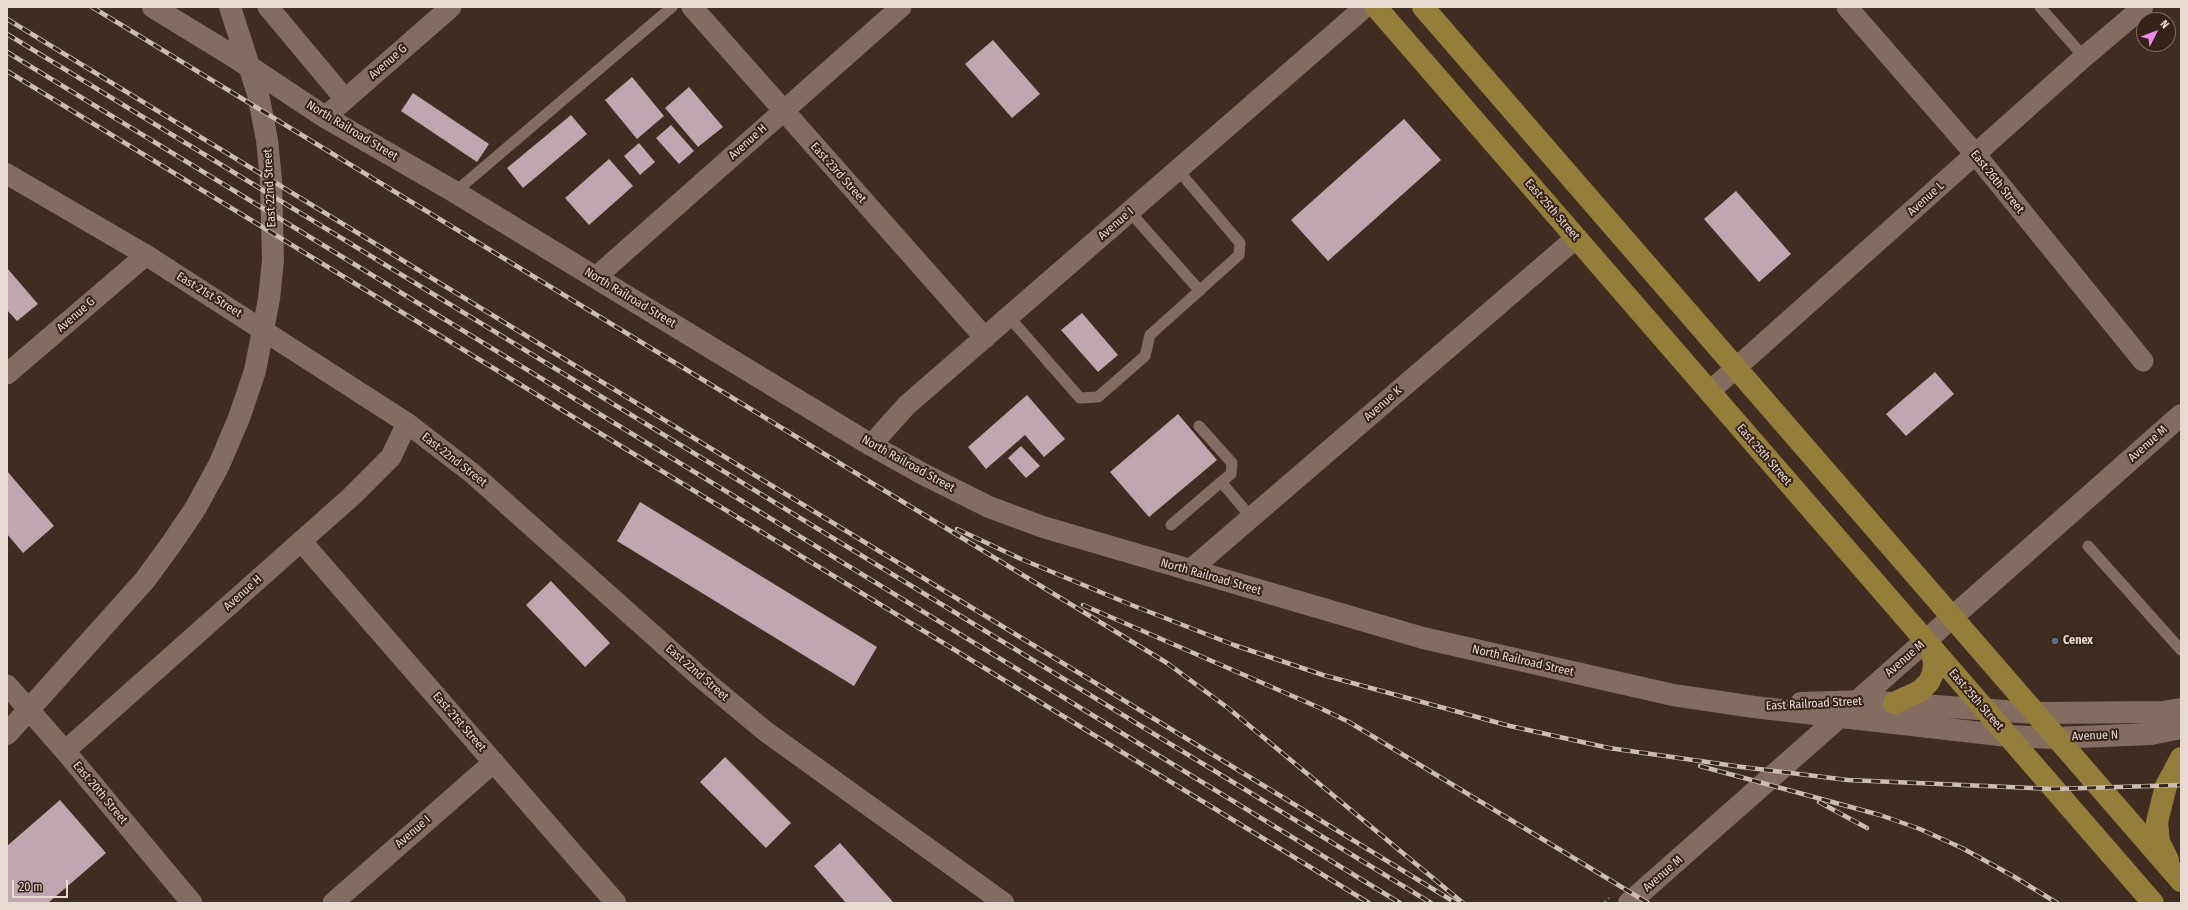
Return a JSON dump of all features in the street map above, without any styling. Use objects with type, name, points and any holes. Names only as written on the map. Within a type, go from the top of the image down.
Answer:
[{"type":"main road","name":"North Railroad Street","points":[[153,7],[233,56],[325,117],[455,192],[871,444],[923,474],[989,507],[1043,527],[1189,571],[1423,638],[1673,695],[1754,708]]},
{"type":"main road","name":"East 22nd Street","points":[[7,734],[145,580],[195,510],[219,465],[239,418],[255,371],[264,331],[273,260],[271,180],[266,132],[248,59],[230,7]]},
{"type":"main road","name":"East 25th Street","points":[[1376,7],[2153,903]]},
{"type":"main road","points":[[1423,7],[2034,713],[2178,877]]},
{"type":"main road","name":"Avenue M","points":[[1629,903],[2181,415]]},
{"type":"main road","points":[[1894,703],[1920,691],[1929,682],[1933,673],[1934,663],[1931,648]]},
{"type":"main road","name":"East Railroad Street","points":[[1754,708],[1832,701],[1894,703],[1986,711],[2034,713]]},
{"type":"main road","name":"East Railroad Street","points":[[1754,708],[2008,736]]},
{"type":"main road","name":"Avenue N","points":[[2034,713],[2162,712],[2181,709]]},
{"type":"main road","name":"Avenue N","points":[[2008,736],[2056,738],[2151,734],[2181,728]]},
{"type":"main road","points":[[2178,877],[2159,842],[2157,822],[2166,786],[2181,758]]},
{"type":"street","points":[[268,7],[345,99]]},
{"type":"street","name":"Avenue G","points":[[325,117],[451,7]]},
{"type":"street","name":"East 23rd Street","points":[[692,7],[985,338]]},
{"type":"street","name":"Avenue H","points":[[596,277],[901,7]]},
{"type":"street","name":"Avenue I","points":[[871,444],[907,405],[1365,7]]},
{"type":"street","name":"East 26th Street","points":[[1847,7],[1976,155],[2143,361]]},
{"type":"street","name":"Avenue L","points":[[1709,392],[2084,57],[2143,7]]},
{"type":"street","name":"East 21st Street","points":[[7,174],[146,255],[407,423]]},
{"type":"street","name":"Avenue K","points":[[1189,571],[1576,238]]},
{"type":"street","name":"Avenue G","points":[[7,374],[146,255]]},
{"type":"street","name":"Avenue H","points":[[65,751],[352,496],[391,457],[407,423]]},
{"type":"street","name":"East 22nd Street","points":[[407,423],[472,473],[699,676],[765,731],[1004,903]]},
{"type":"street","name":"East 21st Street","points":[[301,540],[616,903]]},
{"type":"street","name":"East 20th Street","points":[[7,686],[65,751],[192,903]]},
{"type":"street","name":"Avenue I","points":[[333,903],[494,762]]},
{"type":"lane","points":[[455,192],[672,7]]},
{"type":"lane","points":[[2040,7],[2084,57]]},
{"type":"lane","points":[[1009,317],[1080,398],[1098,397],[1145,356],[1150,335],[1239,255],[1240,242],[1178,170]]},
{"type":"lane","points":[[1130,212],[1200,291]]},
{"type":"lane","points":[[1171,525],[1231,474],[1232,463],[1199,426]]},
{"type":"lane","points":[[1221,482],[1251,517]]},
{"type":"lane","points":[[2088,546],[2181,650]]},
{"type":"building","points":[[993,40],[1040,94],[1012,118],[965,64]]},
{"type":"building","points":[[632,77],[664,116],[637,139],[605,100]]},
{"type":"building","points":[[689,87],[723,127],[698,147],[665,108]]},
{"type":"building","points":[[413,93],[489,144],[477,162],[401,111]]},
{"type":"building","points":[[571,115],[587,134],[523,188],[507,168]]},
{"type":"building","points":[[1404,119],[1441,160],[1328,261],[1291,220]]},
{"type":"building","points":[[671,125],[694,151],[679,164],[656,138]]},
{"type":"building","points":[[639,143],[655,162],[640,175],[624,156]]},
{"type":"building","points":[[609,159],[633,186],[589,225],[565,198]]},
{"type":"building","points":[[1736,191],[1791,254],[1759,282],[1704,219]]},
{"type":"building","points":[[7,268],[38,304],[17,321],[7,310]]},
{"type":"building","points":[[1082,313],[1118,355],[1098,372],[1061,330]]},
{"type":"building","points":[[1935,372],[1954,394],[1906,436],[1886,414]]},
{"type":"building","points":[[1027,395],[1065,439],[1044,457],[1025,435],[986,469],[968,447]]},
{"type":"building","points":[[1178,414],[1217,460],[1149,517],[1110,472]]},
{"type":"building","points":[[1021,446],[1040,466],[1026,478],[1008,458]]},
{"type":"building","points":[[7,471],[54,526],[23,553],[7,534]]},
{"type":"building","points":[[640,502],[877,647],[854,686],[617,541]]},
{"type":"building","points":[[551,581],[610,643],[585,667],[526,605]]},
{"type":"building","points":[[725,757],[791,823],[766,848],[700,782]]},
{"type":"building","points":[[60,800],[106,853],[48,903],[7,903],[7,846]]},
{"type":"building","points":[[840,843],[894,903],[846,903],[814,866]]},
{"type":"railway","points":[[92,7],[1167,663],[1228,708],[1463,903]]},
{"type":"railway","points":[[7,19],[1456,903]]},
{"type":"railway","points":[[7,34],[1431,903]]},
{"type":"railway","points":[[7,52],[1400,903]]},
{"type":"railway","points":[[7,71],[1369,903]]},
{"type":"railway","points":[[957,529],[1021,559],[1129,604],[1234,645],[1323,675],[1510,726],[1609,748],[1848,780],[2054,789],[2181,785]]},
{"type":"railway","points":[[1083,605],[1349,722],[1648,903]]},
{"type":"railway","points":[[1700,766],[1880,815],[1920,829],[1962,848],[2013,876],[2057,903]]},
{"type":"railway","points":[[1819,802],[1867,828]]},
{"type":"place","name":"Cenex","points":[[2055,641]]}]
